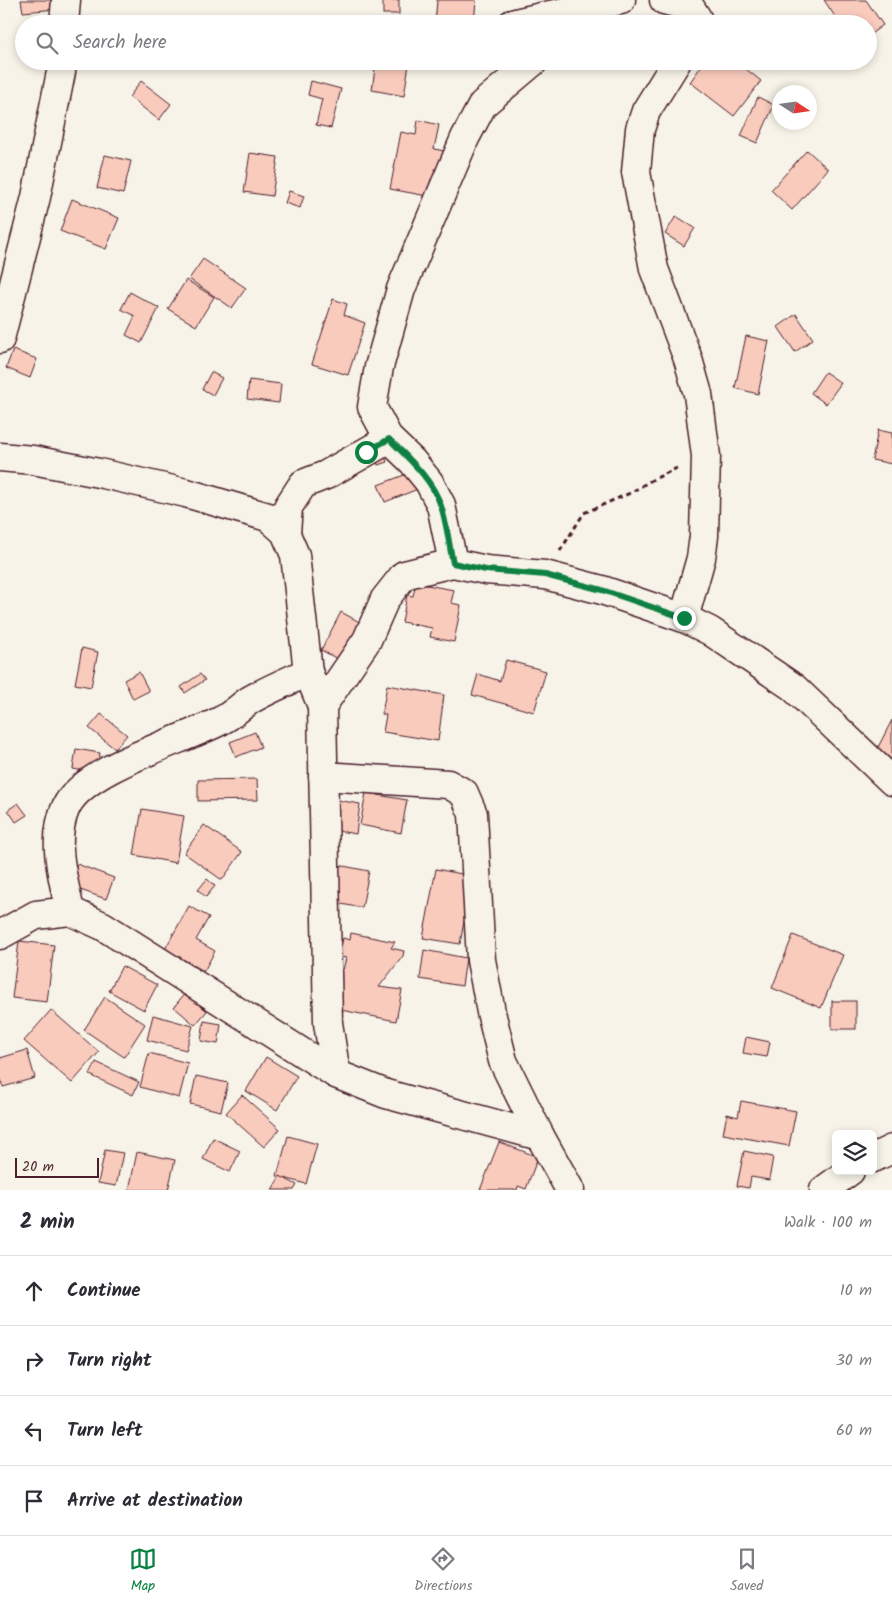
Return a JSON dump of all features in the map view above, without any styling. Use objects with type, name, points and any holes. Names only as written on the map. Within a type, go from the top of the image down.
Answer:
[{"type":"street","points":[[65,15],[66,0]]},
{"type":"street","points":[[576,15],[621,0]]},
{"type":"street","points":[[664,0],[693,10]]},
{"type":"street","points":[[0,339],[36,197],[61,70]]},
{"type":"street","points":[[453,563],[441,506],[429,482],[412,461],[389,439],[372,407],[379,367],[401,289],[465,138],[483,104],[524,70]]},
{"type":"street","points":[[671,70],[646,110],[640,129],[636,172],[654,269],[688,359],[698,394],[706,456],[702,551],[684,618]]},
{"type":"street","points":[[286,533],[288,507],[303,484],[326,474],[389,439]]},
{"type":"street","points":[[0,457],[33,460],[99,473],[195,496],[268,517],[286,533],[295,555],[308,672],[322,706],[328,1023],[336,1074]]},
{"type":"street","points":[[322,706],[367,640],[386,599],[404,575],[453,563],[486,570],[545,575],[610,593],[684,618],[710,631],[793,687],[892,781]]},
{"type":"street","points":[[70,911],[59,860],[60,828],[66,806],[82,786],[112,768],[223,720],[251,700],[308,672]]},
{"type":"street","points":[[323,776],[448,784],[464,793],[474,814],[481,960],[490,1012],[504,1061],[540,1136],[570,1190]]},
{"type":"street","points":[[0,935],[36,916],[70,911],[103,926],[336,1074],[386,1094],[540,1136]]},
{"type":"street","points":[[877,1156],[892,1148]]},
{"type":"street","points":[[824,1190],[845,1175]]},
{"type":"path","points":[[545,575],[584,514],[706,456]]},
{"type":"building","points":[[21,0],[56,0],[57,9],[23,12]]},
{"type":"building","points":[[383,0],[399,0],[399,14],[383,14]]},
{"type":"building","points":[[437,0],[476,0],[475,15],[436,15]]},
{"type":"building","points":[[824,0],[866,0],[876,15],[834,15]]},
{"type":"building","points":[[877,16],[883,25],[877,29]]},
{"type":"building","points":[[375,70],[408,70],[404,96],[372,90]]},
{"type":"building","points":[[699,70],[747,70],[761,81],[734,116],[690,82]]},
{"type":"building","points":[[141,81],[171,104],[159,120],[129,97]]},
{"type":"building","points":[[311,81],[341,89],[331,128],[316,125],[322,99],[308,95]]},
{"type":"building","points":[[758,97],[772,104],[772,109],[757,143],[741,136]]},
{"type":"building","points":[[418,120],[439,125],[434,149],[445,151],[439,181],[431,179],[427,196],[390,189],[401,132],[416,135]]},
{"type":"building","points":[[807,150],[828,169],[792,210],[771,190]]},
{"type":"building","points":[[250,153],[278,157],[272,196],[244,192]]},
{"type":"building","points":[[105,155],[131,161],[123,194],[97,188]]},
{"type":"building","points":[[289,191],[304,196],[300,208],[285,203]]},
{"type":"building","points":[[72,199],[119,218],[106,249],[60,231]]},
{"type":"building","points":[[676,216],[695,228],[684,246],[665,234]]},
{"type":"building","points":[[203,259],[246,288],[232,308],[189,279]]},
{"type":"building","points":[[186,280],[214,297],[196,326],[168,309]]},
{"type":"building","points":[[130,292],[159,308],[141,343],[126,335],[135,316],[121,309]]},
{"type":"building","points":[[333,299],[347,304],[344,315],[365,323],[348,375],[312,364]]},
{"type":"building","points":[[796,314],[813,339],[795,352],[778,327]]},
{"type":"building","points":[[746,336],[769,341],[758,394],[735,388]]},
{"type":"building","points":[[13,350],[37,359],[30,378],[6,368]]},
{"type":"building","points":[[211,372],[222,378],[213,395],[202,389]]},
{"type":"building","points":[[825,372],[841,383],[826,404],[811,393]]},
{"type":"building","points":[[249,380],[281,384],[279,403],[247,399]]},
{"type":"building","points":[[878,430],[892,433],[892,464],[872,460]]},
{"type":"building","points":[[382,448],[387,462],[378,465],[373,451]]},
{"type":"building","points":[[412,472],[418,489],[385,502],[378,485]]},
{"type":"building","points":[[416,583],[454,590],[451,603],[461,605],[454,642],[430,637],[432,628],[402,622],[407,595],[413,596]]},
{"type":"building","points":[[341,612],[365,625],[345,663],[321,650]]},
{"type":"building","points":[[82,648],[98,652],[91,687],[75,684]]},
{"type":"building","points":[[506,660],[546,671],[534,712],[472,695],[478,674],[500,681]]},
{"type":"building","points":[[139,672],[149,691],[133,699],[124,680]]},
{"type":"building","points":[[200,674],[205,680],[185,693],[181,687]]},
{"type":"building","points":[[387,685],[444,695],[438,741],[383,732],[386,715],[382,714]]},
{"type":"building","points":[[101,714],[127,735],[115,749],[89,728]]},
{"type":"building","points":[[892,720],[892,765],[874,755]]},
{"type":"building","points":[[255,732],[261,747],[236,757],[230,742]]},
{"type":"building","points":[[76,749],[100,753],[97,773],[73,769]]},
{"type":"building","points":[[257,779],[258,800],[198,801],[198,780]]},
{"type":"building","points":[[366,793],[407,800],[401,833],[360,825]]},
{"type":"building","points":[[337,800],[360,804],[356,834],[333,830]]},
{"type":"building","points":[[18,803],[27,815],[16,822],[8,810]]},
{"type":"building","points":[[142,809],[184,816],[176,863],[134,855]]},
{"type":"building","points":[[204,825],[242,852],[222,880],[184,853]]},
{"type":"building","points":[[77,864],[114,878],[106,899],[69,886]]},
{"type":"building","points":[[338,865],[369,871],[362,908],[331,902]]},
{"type":"building","points":[[436,869],[472,876],[460,944],[423,938]]},
{"type":"building","points":[[207,879],[215,886],[206,897],[198,890]]},
{"type":"building","points":[[189,906],[209,917],[196,940],[215,951],[204,971],[165,949]]},
{"type":"building","points":[[351,933],[395,942],[391,948],[404,951],[403,956],[379,987],[402,990],[396,1021],[336,1009],[338,969],[343,970],[346,958],[339,957],[343,938],[350,940]]},
{"type":"building","points":[[793,935],[843,955],[821,1008],[772,988]]},
{"type":"building","points":[[19,941],[54,945],[47,1002],[12,998]]},
{"type":"building","points":[[424,950],[466,958],[462,986],[420,979]]},
{"type":"building","points":[[122,966],[157,985],[144,1010],[109,991]]},
{"type":"building","points":[[185,993],[207,1011],[195,1025],[174,1007]]},
{"type":"building","points":[[105,997],[145,1024],[124,1057],[84,1030]]},
{"type":"building","points":[[832,1001],[856,1001],[856,1029],[832,1029]]},
{"type":"building","points":[[51,1010],[99,1052],[72,1083],[24,1041]]},
{"type":"building","points":[[153,1015],[193,1026],[186,1050],[147,1040]]},
{"type":"building","points":[[204,1021],[221,1024],[218,1044],[201,1041]]},
{"type":"building","points":[[746,1037],[770,1042],[767,1057],[743,1053]]},
{"type":"building","points":[[27,1050],[35,1078],[3,1087],[0,1077],[0,1058]]},
{"type":"building","points":[[149,1053],[188,1063],[179,1098],[140,1087]]},
{"type":"building","points":[[266,1057],[297,1076],[277,1110],[246,1091]]},
{"type":"building","points":[[96,1062],[139,1082],[133,1095],[90,1075]]},
{"type":"building","points":[[196,1076],[228,1083],[221,1111],[190,1104]]},
{"type":"building","points":[[242,1095],[280,1129],[264,1147],[226,1113]]},
{"type":"building","points":[[741,1101],[796,1111],[789,1146],[723,1134],[727,1114],[738,1117]]},
{"type":"building","points":[[288,1136],[317,1144],[306,1184],[277,1176]]},
{"type":"building","points":[[213,1138],[240,1151],[230,1172],[203,1159]]},
{"type":"building","points":[[499,1142],[538,1157],[526,1189],[518,1186],[517,1190],[480,1190]]},
{"type":"building","points":[[105,1150],[123,1153],[116,1186],[98,1183]]},
{"type":"building","points":[[744,1151],[773,1157],[769,1180],[751,1177],[749,1188],[737,1186]]},
{"type":"building","points":[[137,1152],[175,1160],[168,1190],[129,1190]]},
{"type":"building","points":[[280,1176],[297,1185],[294,1190],[272,1190]]},
{"type":"route","points":[[366,452],[389,439],[412,461],[429,482],[441,506],[453,563],[486,570],[545,575],[651,605],[684,618]]}]
